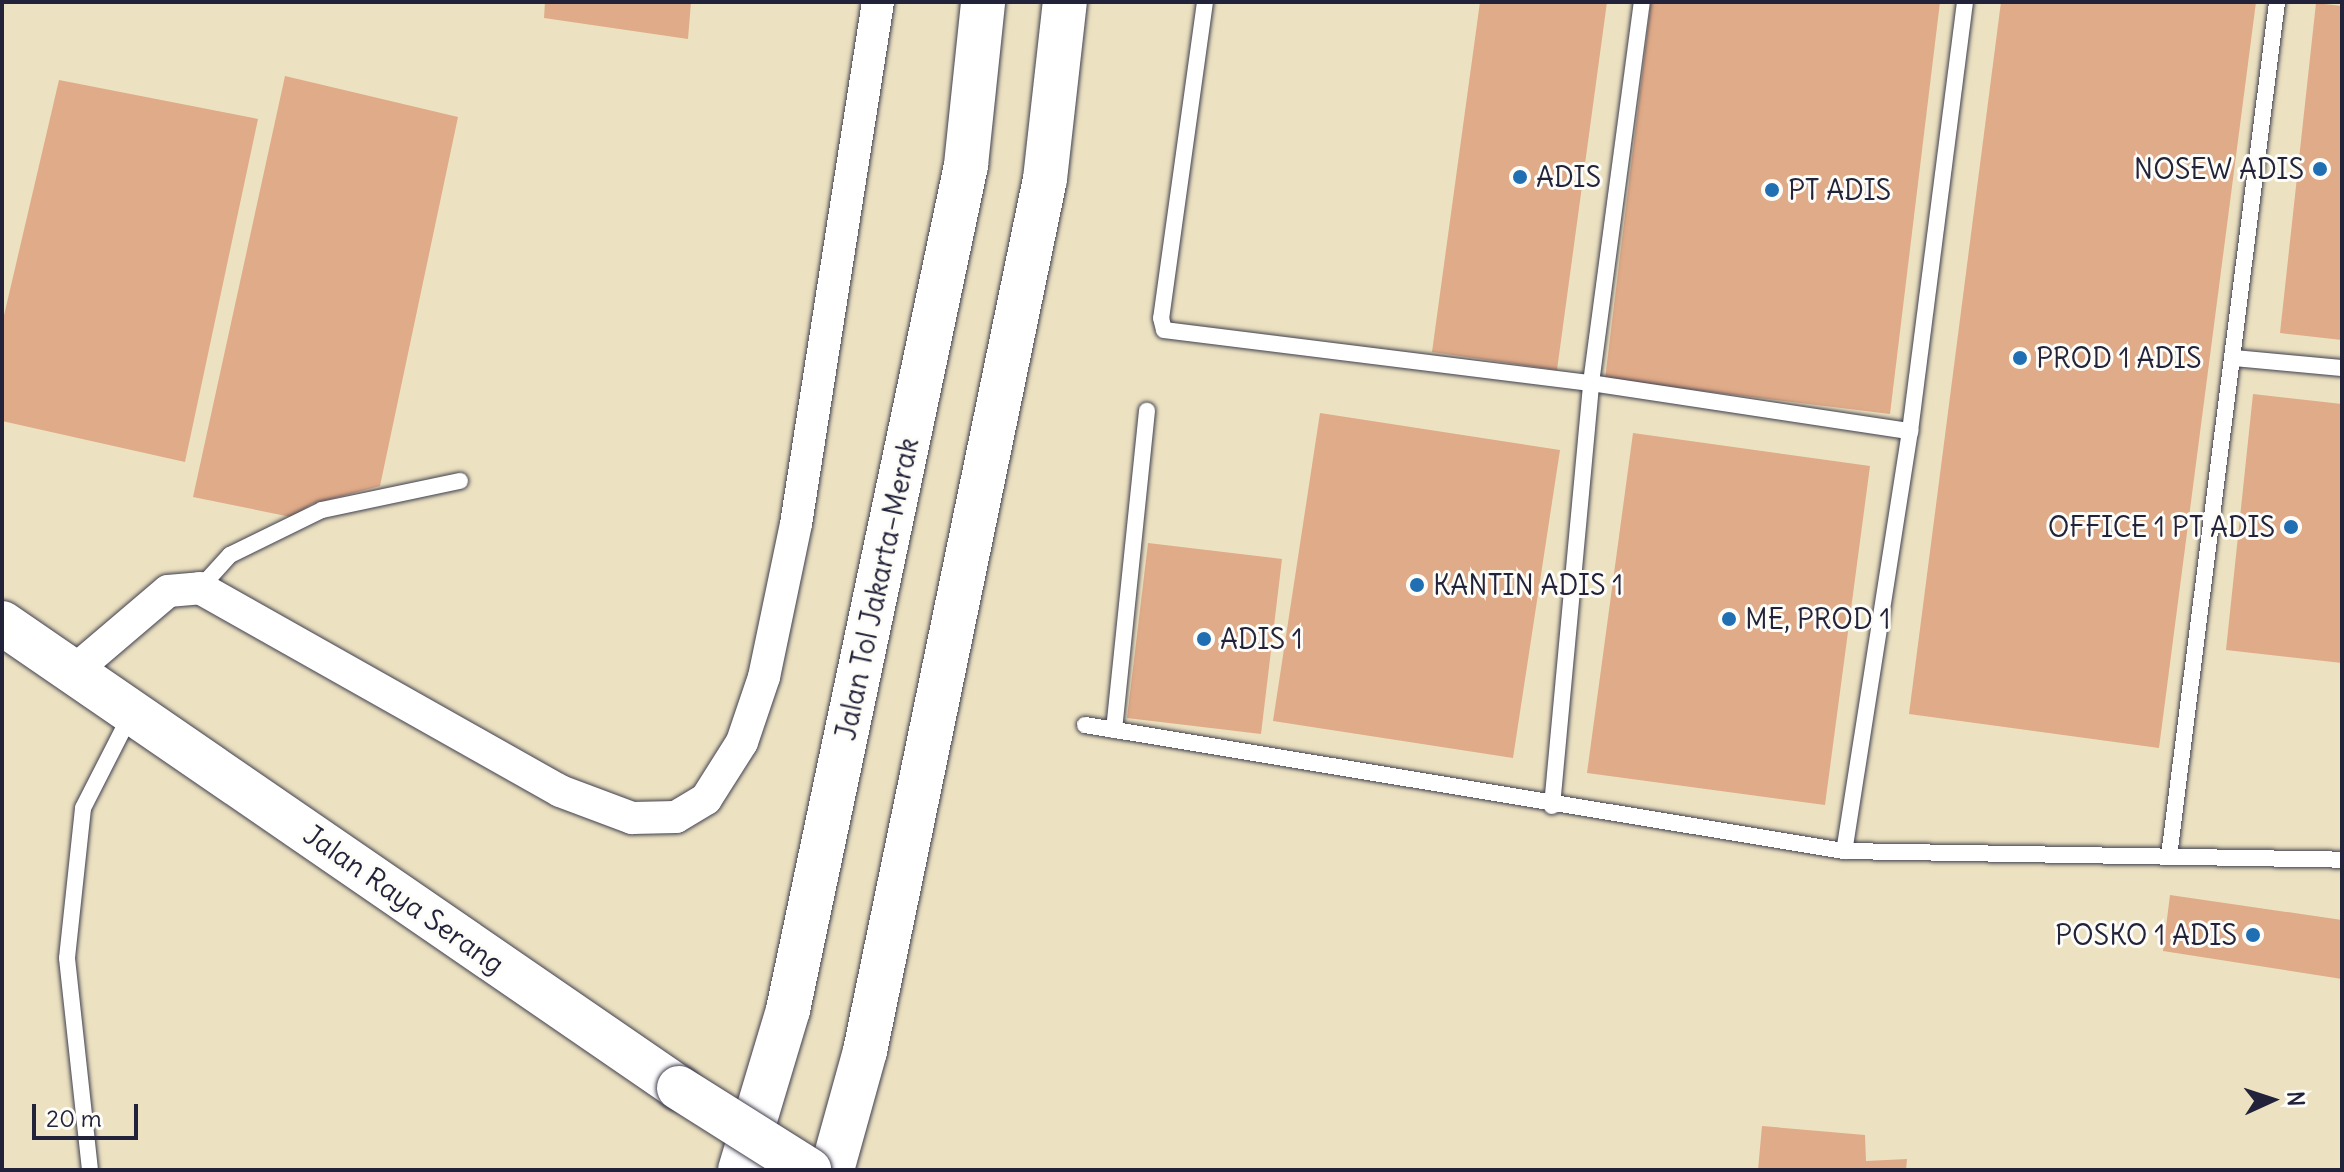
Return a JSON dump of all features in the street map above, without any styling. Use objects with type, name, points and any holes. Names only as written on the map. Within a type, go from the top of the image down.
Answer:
[{"type":"highway","name":"Jalan Tol Jakarta–Merak","points":[[740,1170],[788,1010],[962,180],[983,2]]},
{"type":"highway","points":[[832,1170],[865,1051],[1045,179],[1065,2]]},
{"type":"highway","name":"Jalan Raya Serang","points":[[2,623],[679,1088],[809,1170]]},
{"type":"street","points":[[74,671],[168,591],[200,588],[572,796],[632,818],[676,817],[706,799],[742,742],[767,661],[796,524],[878,2]]},
{"type":"lane","points":[[1205,2],[1161,318],[1164,330],[1591,383],[1910,431]]},
{"type":"lane","points":[[1552,806],[1591,383],[1642,2]]},
{"type":"lane","points":[[1844,851],[1910,431],[1965,2]]},
{"type":"lane","points":[[2169,856],[2277,2]]},
{"type":"lane","points":[[2234,358],[2342,368]]},
{"type":"lane","points":[[1114,730],[1147,411]]},
{"type":"lane","points":[[200,588],[230,555],[322,510],[460,481]]},
{"type":"lane","points":[[90,1170],[67,958],[83,808],[133,711]]},
{"type":"lane","points":[[1085,725],[1552,806],[1844,851],[2342,860]]},
{"type":"building","points":[[545,2],[691,2],[688,39],[544,18]]},
{"type":"building","name":"ADIS","points":[[1480,2],[1607,2],[1557,370],[1432,352]]},
{"type":"building","name":"PT ADIS","points":[[1651,2],[1940,2],[1890,414],[1605,379]]},
{"type":"building","points":[[2001,2],[2256,2],[2159,748],[1909,714]]},
{"type":"building","name":"NOSEW ADIS","points":[[2316,3],[2342,6],[2342,340],[2280,333]]},
{"type":"building","points":[[285,76],[458,117],[380,486],[312,504],[291,517],[193,497]]},
{"type":"building","points":[[59,80],[258,119],[185,462],[2,421],[2,324]]},
{"type":"building","name":"OFFICE 1 PT ADIS","points":[[2253,394],[2342,404],[2342,663],[2226,650]]},
{"type":"building","name":"KANTIN ADIS 1","points":[[1320,413],[1560,450],[1513,758],[1273,721]]},
{"type":"building","name":"ME, PROD 1","points":[[1633,433],[1870,466],[1825,805],[1587,773]]},
{"type":"building","name":"ADIS 1","points":[[1148,543],[1282,559],[1261,734],[1127,718]]},
{"type":"building","name":"POSKO 1 ADIS","points":[[2170,895],[2342,920],[2342,979],[2163,951]]},
{"type":"building","points":[[1762,1126],[1865,1135],[1866,1161],[1907,1159],[1906,1170],[1758,1170]]},
{"type":"place","name":"NOSEW ADIS","points":[[2320,169]]},
{"type":"place","name":"ADIS","points":[[1520,177]]},
{"type":"place","name":"PT ADIS","points":[[1772,190]]},
{"type":"place","name":"PROD 1 ADIS","points":[[2020,358]]},
{"type":"place","name":"OFFICE 1 PT ADIS","points":[[2291,527]]},
{"type":"place","name":"KANTIN ADIS 1","points":[[1417,585]]},
{"type":"place","name":"ME, PROD 1","points":[[1729,619]]},
{"type":"place","name":"ADIS 1","points":[[1204,639]]},
{"type":"place","name":"POSKO 1 ADIS","points":[[2253,935]]}]
